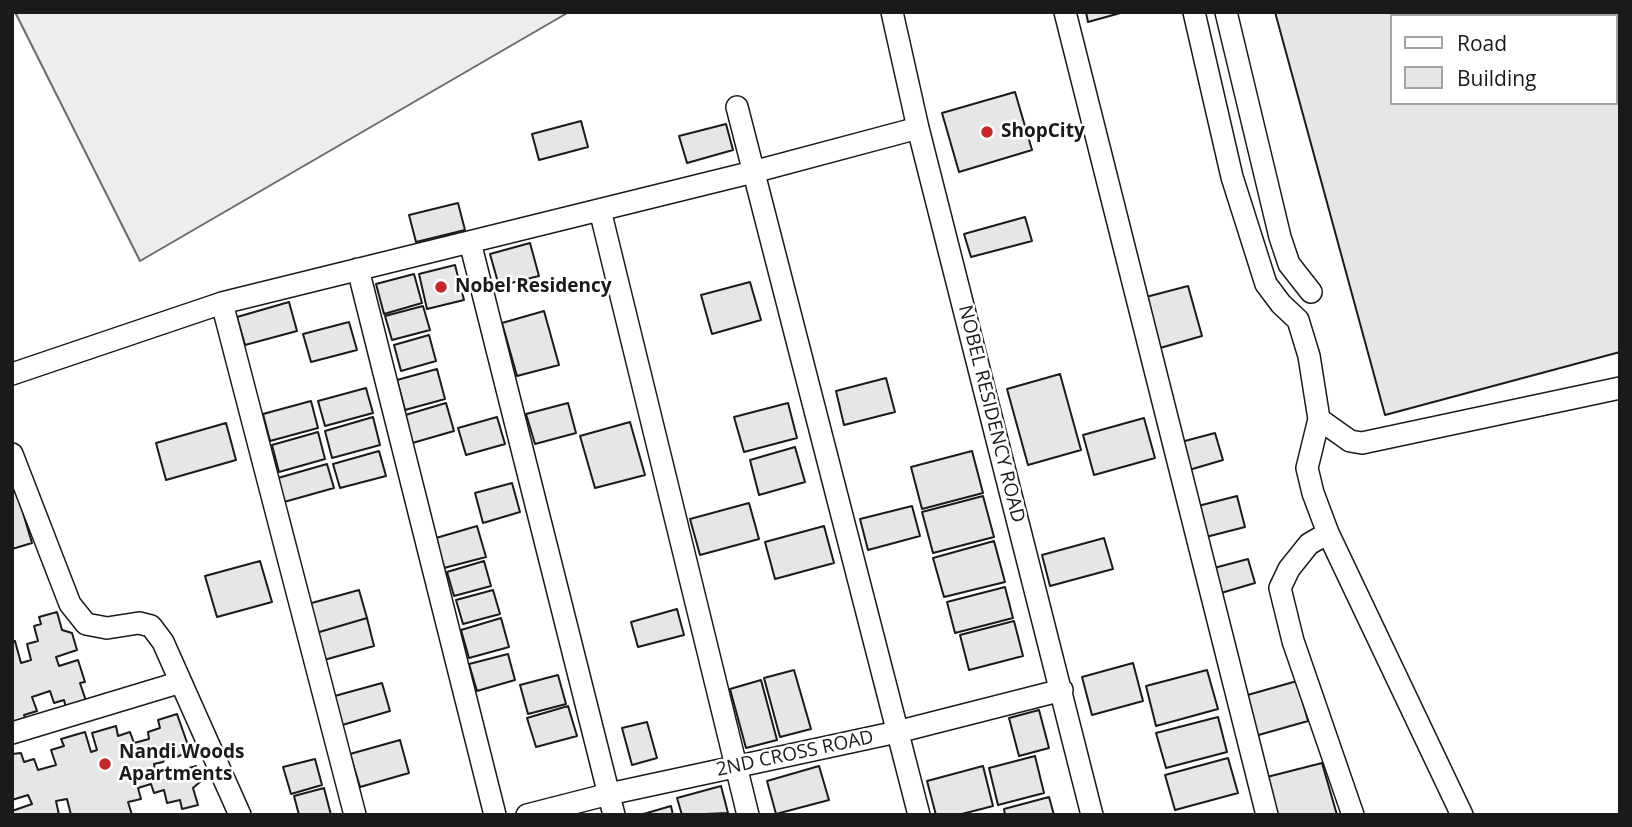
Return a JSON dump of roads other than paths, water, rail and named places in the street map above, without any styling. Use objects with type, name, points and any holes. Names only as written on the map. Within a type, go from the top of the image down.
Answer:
[{"type":"street","name":"NOBEL RESIDENCY ROAD","points":[[892,12],[918,128],[1093,815]]},
{"type":"street","points":[[1065,12],[1266,815]]},
{"type":"street","points":[[1195,12],[1232,177],[1266,284],[1298,320],[1309,356],[1319,419],[1307,468],[1313,494],[1328,533],[1462,815]]},
{"type":"street","points":[[1226,12],[1280,237],[1289,264],[1311,292]]},
{"type":"street","points":[[737,107],[919,815]]},
{"type":"street","points":[[12,374],[222,303],[753,172],[918,128]]},
{"type":"street","points":[[600,210],[748,815]]},
{"type":"street","points":[[470,242],[614,815]]},
{"type":"street","points":[[358,269],[495,815]]},
{"type":"street","points":[[222,303],[355,815]]},
{"type":"street","points":[[1319,419],[1350,441],[1362,443],[1620,388]]},
{"type":"street","points":[[12,454],[71,604],[86,624],[107,628],[139,623],[150,626],[163,642],[240,815]]},
{"type":"street","points":[[1328,533],[1309,544],[1289,569],[1280,588],[1293,641],[1353,815]]},
{"type":"street","points":[[12,733],[181,682]]},
{"type":"street","name":"2ND CROSS ROAD","points":[[527,815],[609,794],[897,732],[1062,690]]},
{"type":"place","name":"ShopCity","points":[[987,132]]},
{"type":"place","name":"Nobel Residency","points":[[441,287]]},
{"type":"place","name":"Nandi Woods Apartments","points":[[105,764]]}]
